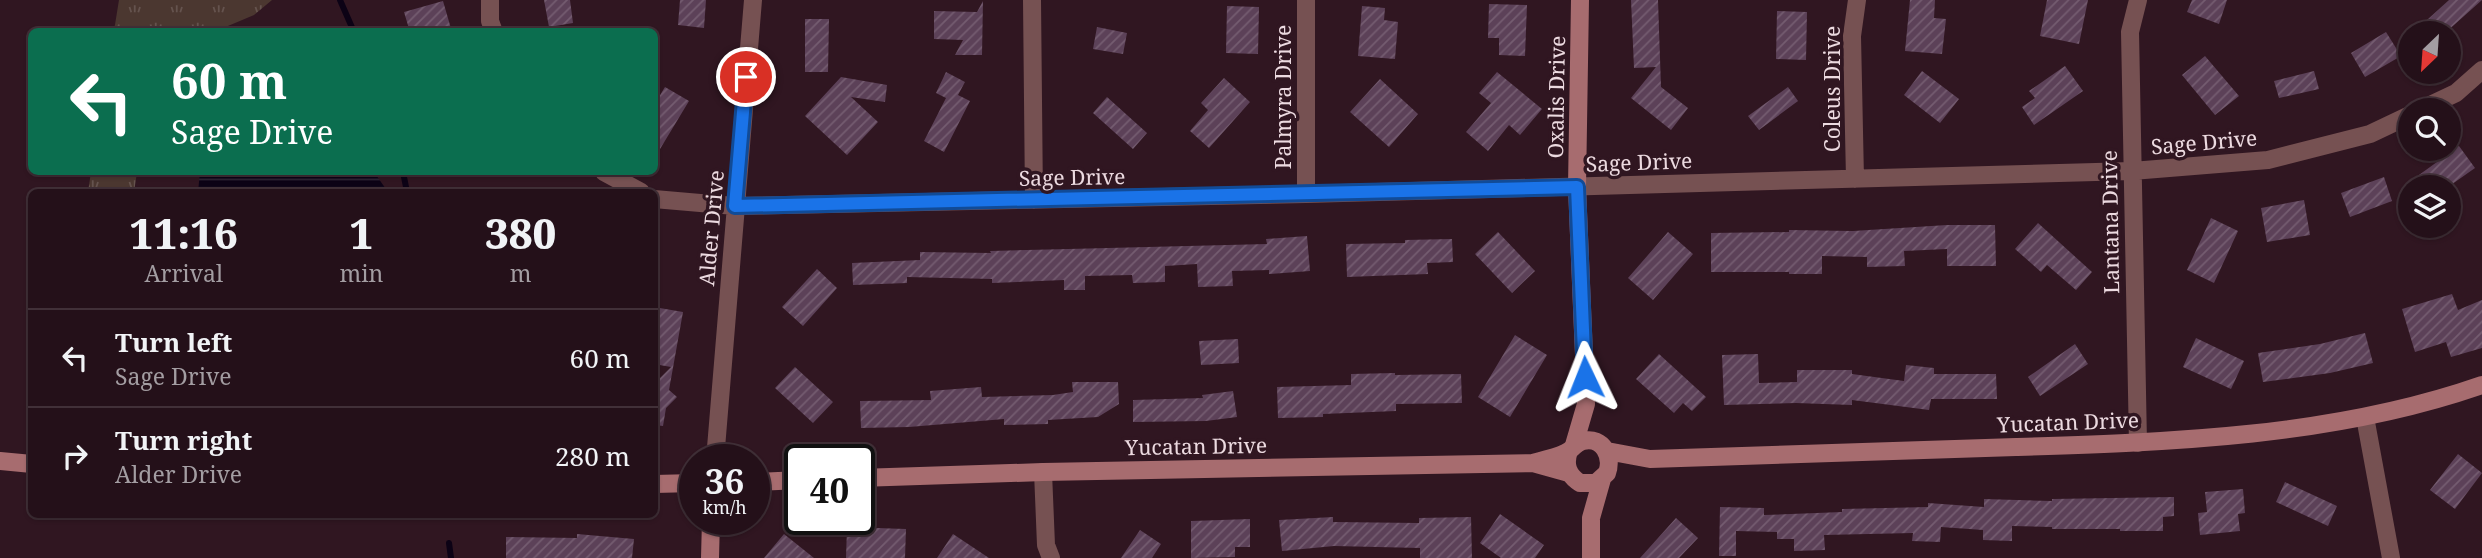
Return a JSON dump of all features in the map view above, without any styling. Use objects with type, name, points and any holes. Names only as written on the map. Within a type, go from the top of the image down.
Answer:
[{"type":"street","points":[[489,0],[489,21],[492,28]]},
{"type":"street","name":"Alder Drive","points":[[716,444],[753,0]]},
{"type":"street","points":[[1032,0],[1034,200]]},
{"type":"street","name":"Palmyra Drive","points":[[1306,0],[1306,194]]},
{"type":"street","name":"Oxalis Drive","points":[[1572,448],[1586,404],[1577,187],[1580,0]]},
{"type":"street","name":"Coleus Drive","points":[[1855,179],[1852,36],[1857,0]]},
{"type":"street","name":"Lantana Drive","points":[[2138,0],[2130,32],[2138,443]]},
{"type":"street","points":[[2445,98],[2456,93],[2482,70]]},
{"type":"street","name":"Sage Drive","points":[[658,199],[735,206],[2132,172],[2268,160],[2370,134],[2398,121]]},
{"type":"street","points":[[610,175],[635,189]]},
{"type":"street","name":"Yucatan Drive","points":[[1605,448],[1650,459],[2138,443],[2269,431],[2365,417],[2482,385]]},
{"type":"street","name":"Oxalis Drive","points":[[1586,404],[1605,448]]},
{"type":"street","points":[[2365,417],[2390,558]]},
{"type":"street","points":[[1591,518],[1567,458],[1572,448],[1588,440],[1605,448],[1610,466],[1591,518],[1591,558]]},
{"type":"street","name":"Yucatan Drive","points":[[875,477],[1533,463],[1572,448]]},
{"type":"street","name":"Yucatan Drive","points":[[1605,476],[1650,459]]},
{"type":"street","points":[[0,461],[28,464]]},
{"type":"street","name":"Yucatan Drive","points":[[1533,463],[1575,478]]},
{"type":"street","points":[[1043,472],[1046,545],[1051,558]]},
{"type":"street","points":[[1575,478],[1596,483],[1605,476]]},
{"type":"street","points":[[658,484],[679,483]]},
{"type":"street","points":[[710,558],[711,535]]},
{"type":"green space","points":[[119,0],[272,0],[254,15],[223,28],[114,28]]},
{"type":"green space","points":[[91,175],[137,175],[134,189],[88,189]]},
{"type":"shaded area","points":[[200,175],[376,175],[386,189],[198,189]]},
{"type":"building","points":[[544,0],[570,0],[573,23],[549,27]]},
{"type":"building","points":[[680,0],[706,0],[704,28],[678,25]]},
{"type":"building","points":[[1631,0],[1658,0],[1661,87],[1688,108],[1671,130],[1631,98],[1656,67],[1634,68]]},
{"type":"building","points":[[1910,0],[1935,0],[1934,18],[1946,19],[1942,54],[1905,51]]},
{"type":"building","points":[[2047,0],[2088,0],[2079,44],[2040,36]]},
{"type":"building","points":[[2192,0],[2227,0],[2219,24],[2187,12]]},
{"type":"building","points":[[2449,0],[2482,0],[2458,21],[2427,20]]},
{"type":"building","points":[[443,1],[451,28],[409,28],[404,12]]},
{"type":"building","points":[[983,1],[982,55],[955,55],[963,40],[934,39],[934,11],[977,12]]},
{"type":"building","points":[[1489,4],[1527,5],[1525,56],[1499,55],[1499,38],[1488,38]]},
{"type":"building","points":[[1227,6],[1259,7],[1258,54],[1226,53]]},
{"type":"building","points":[[1362,6],[1385,8],[1384,20],[1398,22],[1395,59],[1358,56]]},
{"type":"building","points":[[1777,11],[1807,12],[1806,60],[1776,59]]},
{"type":"building","points":[[805,19],[829,19],[828,72],[805,72]]},
{"type":"building","points":[[1097,27],[1127,33],[1123,54],[1093,49]]},
{"type":"building","points":[[2386,32],[2398,51],[2398,58],[2365,77],[2351,53]]},
{"type":"building","points":[[2205,56],[2239,96],[2215,115],[2182,75]]},
{"type":"building","points":[[2065,66],[2083,91],[2034,125],[2022,107],[2035,98],[2029,91]]},
{"type":"building","points":[[1922,71],[1959,99],[1940,123],[1904,95]]},
{"type":"building","points":[[2314,71],[2319,89],[2279,98],[2274,81]]},
{"type":"building","points":[[946,72],[965,82],[958,95],[970,101],[944,152],[924,141],[946,98],[936,93]]},
{"type":"building","points":[[1497,72],[1542,109],[1520,135],[1509,125],[1488,151],[1466,132],[1491,103],[1479,93]]},
{"type":"building","points":[[841,77],[887,85],[885,102],[851,97],[878,122],[847,155],[805,116]]},
{"type":"building","points":[[1224,78],[1250,102],[1209,148],[1190,131],[1208,110],[1201,103]]},
{"type":"building","points":[[1380,79],[1418,114],[1389,147],[1350,112]]},
{"type":"building","points":[[665,87],[689,101],[658,152],[658,98]]},
{"type":"building","points":[[1788,87],[1798,101],[1759,130],[1748,116]]},
{"type":"building","points":[[1107,97],[1147,133],[1133,149],[1093,113]]},
{"type":"building","points":[[2461,149],[2475,168],[2461,178],[2461,175],[2419,175],[2438,161],[2461,161]]},
{"type":"building","points":[[2384,177],[2392,201],[2350,217],[2341,193]]},
{"type":"building","points":[[2304,200],[2310,235],[2267,242],[2261,208]]},
{"type":"building","points":[[2211,218],[2238,231],[2214,283],[2187,270]]},
{"type":"building","points":[[2038,223],[2092,272],[2076,290],[2047,265],[2041,272],[2015,249]]},
{"type":"building","points":[[1995,225],[1996,266],[1947,266],[1947,249],[1904,251],[1905,266],[1867,267],[1867,257],[1822,256],[1822,274],[1711,272],[1711,233],[1853,231]]},
{"type":"building","points":[[1498,232],[1535,271],[1512,293],[1475,254]]},
{"type":"building","points":[[1668,232],[1693,254],[1653,300],[1628,278]]},
{"type":"building","points":[[1307,236],[1310,271],[1269,274],[1269,270],[1232,271],[1233,286],[1198,287],[1197,264],[1165,266],[1165,282],[1133,283],[1132,275],[1085,276],[1085,290],[1064,290],[1064,280],[992,283],[992,279],[907,277],[907,283],[853,285],[852,263],[920,260],[920,252],[991,253],[990,251],[1267,244],[1266,239]]},
{"type":"building","points":[[1452,239],[1453,262],[1427,263],[1428,274],[1347,277],[1346,244]]},
{"type":"building","points":[[817,269],[837,288],[803,326],[782,307]]},
{"type":"building","points":[[2452,294],[2458,310],[2482,300],[2482,348],[2451,357],[2446,342],[2415,352],[2402,309]]},
{"type":"building","points":[[658,308],[683,312],[669,390],[677,397],[666,408],[663,426],[658,425],[658,378],[671,367],[658,365]]},
{"type":"building","points":[[2365,333],[2373,363],[2330,373],[2263,382],[2258,353],[2320,344]]},
{"type":"building","points":[[1515,335],[1547,355],[1510,417],[1478,397]]},
{"type":"building","points":[[2196,338],[2244,361],[2231,389],[2183,367]]},
{"type":"building","points":[[1238,339],[1239,363],[1201,365],[1199,341]]},
{"type":"building","points":[[2075,344],[2088,364],[2040,396],[2028,377]]},
{"type":"building","points":[[1659,354],[1706,397],[1692,411],[1683,403],[1674,413],[1636,379]]},
{"type":"building","points":[[1758,354],[1759,383],[1797,382],[1797,370],[1852,370],[1852,374],[1904,381],[1906,365],[1934,368],[1934,374],[1996,374],[1997,399],[1931,399],[1929,410],[1852,400],[1852,405],[1724,405],[1722,355]]},
{"type":"building","points":[[795,367],[833,402],[813,423],[775,388]]},
{"type":"building","points":[[1351,374],[1461,374],[1462,403],[1396,404],[1396,411],[1278,418],[1277,387],[1351,385]]},
{"type":"building","points":[[1072,382],[1118,382],[1119,404],[1098,417],[1048,420],[1048,424],[1004,425],[1004,419],[861,428],[860,401],[931,400],[930,391],[981,387],[982,397],[1053,395],[1073,392]]},
{"type":"building","points":[[1233,391],[1237,417],[1206,421],[1133,422],[1133,400],[1203,398],[1202,395]]},
{"type":"building","points":[[2458,454],[2482,473],[2455,509],[2430,490]]},
{"type":"building","points":[[2285,482],[2337,506],[2328,526],[2276,502]]},
{"type":"building","points":[[2243,489],[2245,513],[2238,514],[2240,531],[2200,535],[2198,513],[2207,512],[2205,492]]},
{"type":"building","points":[[2174,497],[2174,516],[2163,517],[2163,531],[2012,526],[2012,541],[1983,540],[1983,530],[1941,527],[1940,542],[1912,541],[1913,533],[1824,535],[1825,550],[1794,551],[1794,539],[1777,539],[1777,532],[1736,531],[1736,556],[1719,556],[1720,507],[1764,508],[1764,515],[1842,512],[1842,509],[1928,507],[1928,503],[1984,507],[1984,499],[2052,501]]},
{"type":"building","points":[[1500,514],[1544,545],[1535,558],[1501,558],[1480,543]]},
{"type":"building","points":[[1333,517],[1333,522],[1419,523],[1419,518],[1471,517],[1472,558],[1420,558],[1420,548],[1334,546],[1282,551],[1279,520]]},
{"type":"building","points":[[1676,518],[1698,538],[1679,558],[1640,558]]},
{"type":"building","points":[[1250,519],[1250,547],[1235,547],[1235,557],[1191,558],[1191,521]]},
{"type":"building","points":[[875,528],[906,529],[905,558],[846,558],[847,535],[875,535]]},
{"type":"building","points":[[1140,530],[1161,544],[1152,558],[1121,558]]},
{"type":"building","points":[[577,534],[634,539],[632,558],[506,558],[506,537],[577,538]]},
{"type":"building","points":[[784,534],[814,558],[764,558]]},
{"type":"building","points":[[953,534],[989,558],[937,558]]},
{"type":"waterway","points":[[340,0],[352,28]]},
{"type":"waterway","points":[[404,175],[406,189]]},
{"type":"waterway","points":[[449,543],[451,558]]},
{"type":"route","points":[[746,77],[735,206],[1577,187],[1585,377]]}]
